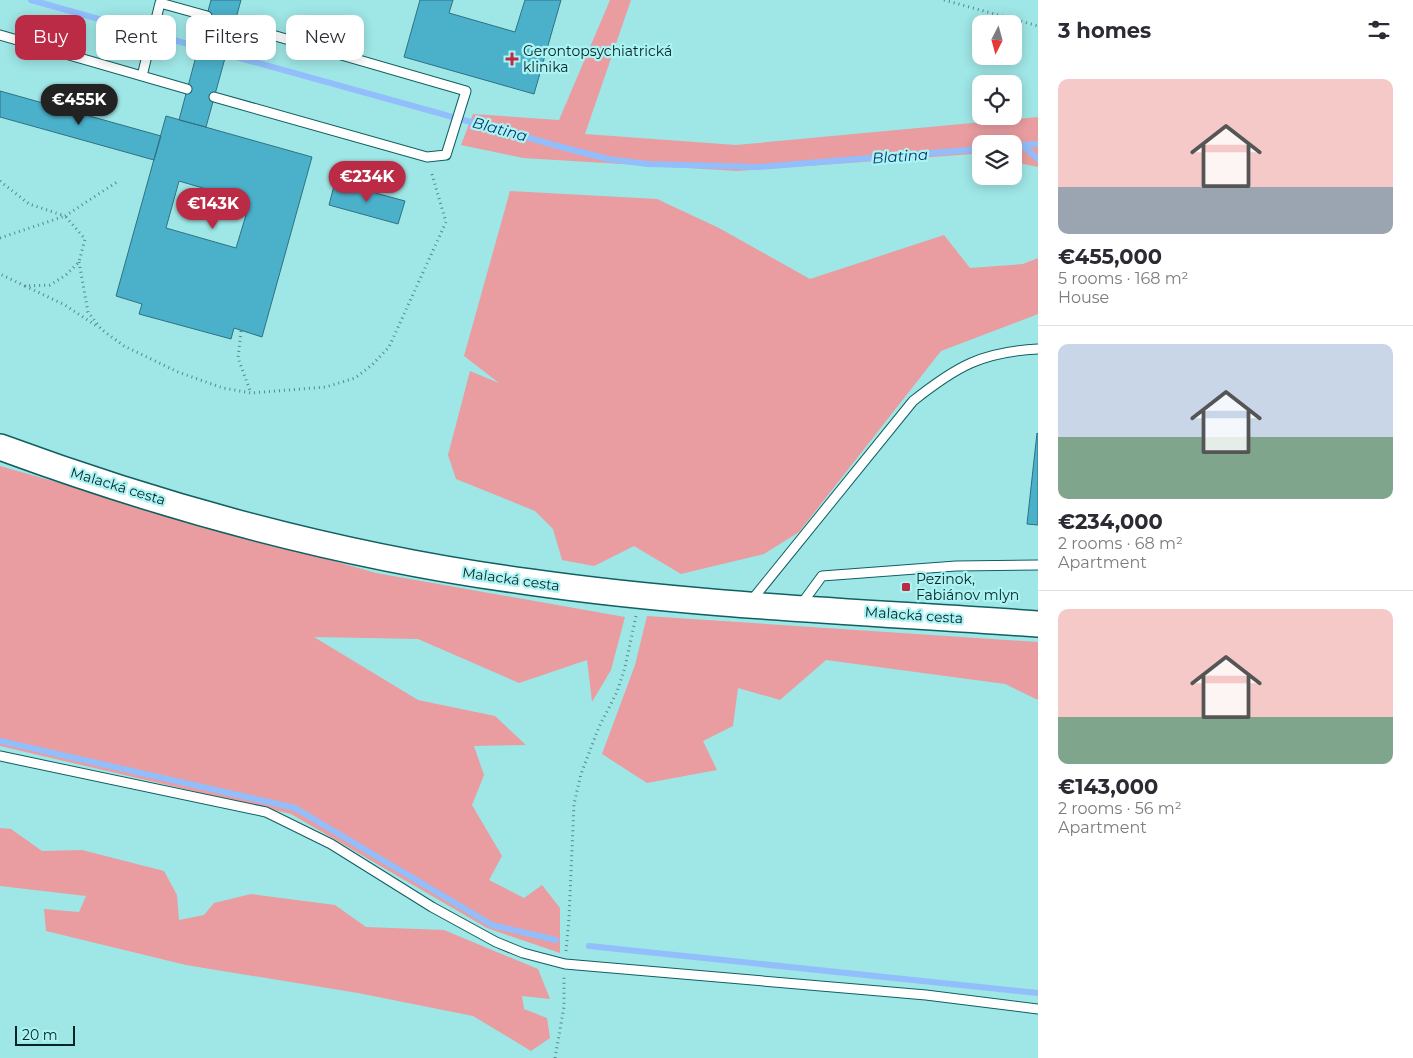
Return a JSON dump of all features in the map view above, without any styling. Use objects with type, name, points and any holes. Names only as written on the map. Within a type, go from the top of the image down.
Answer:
[{"type":"main road","name":"Malacká cesta","points":[[0,447],[193,510],[380,558],[529,582],[639,596],[1038,624]]},
{"type":"lane","points":[[142,76],[160,3],[203,15]]},
{"type":"lane","points":[[0,35],[187,89]]},
{"type":"lane","points":[[214,97],[427,157],[446,155],[466,91],[276,36]]},
{"type":"lane","points":[[748,605],[913,400],[938,381],[965,365],[992,354],[1038,349]]},
{"type":"lane","points":[[798,608],[822,576],[956,566],[1038,566]]},
{"type":"lane","points":[[0,756],[266,812],[331,844],[432,907],[496,942],[523,953],[565,964],[926,995],[1038,1009]]},
{"type":"path","points":[[944,0],[1038,26]]},
{"type":"path","points":[[0,274],[65,305],[124,346],[178,372],[223,388],[251,393],[326,387],[355,378],[372,365],[388,347],[446,222],[427,157]]},
{"type":"path","points":[[0,181],[29,204],[65,216],[86,239],[78,262],[66,275],[50,286],[24,286]]},
{"type":"path","points":[[0,238],[65,216],[117,182]]},
{"type":"path","points":[[78,262],[88,312],[101,329]]},
{"type":"path","points":[[241,330],[238,358],[251,393]]},
{"type":"path","points":[[555,1058],[564,1008],[574,804],[581,774],[599,727],[617,692],[625,667],[639,596]]},
{"type":"shaded area","points":[[610,0],[631,0],[585,134],[736,145],[972,123],[972,125],[1022,125],[1022,118],[1038,117],[1038,167],[1022,164],[1022,135],[972,135],[972,154],[737,171],[523,158],[461,145],[473,114],[559,120]]},
{"type":"shaded area","points":[[510,191],[657,199],[719,228],[810,279],[944,235],[970,268],[1023,264],[1038,258],[1038,314],[941,351],[799,532],[764,554],[681,574],[634,546],[594,566],[562,560],[553,529],[535,511],[456,479],[448,455],[470,371],[499,383],[464,356]]},
{"type":"shaded area","points":[[0,466],[376,573],[625,617],[611,670],[592,702],[587,660],[519,683],[418,639],[314,637],[418,700],[495,716],[526,745],[474,746],[484,775],[472,805],[502,856],[489,880],[524,898],[542,885],[560,908],[560,953],[487,928],[291,814],[0,746]]},
{"type":"shaded area","points":[[647,616],[1038,642],[1038,700],[1005,684],[826,660],[780,700],[738,688],[733,726],[703,741],[717,770],[647,783],[602,754],[635,665]]},
{"type":"shaded area","points":[[0,828],[11,829],[42,851],[82,850],[164,871],[177,895],[179,920],[204,915],[214,903],[251,894],[335,905],[366,927],[444,930],[538,969],[550,999],[522,996],[524,1009],[547,1018],[550,1038],[531,1051],[473,1016],[358,993],[186,965],[46,931],[44,909],[79,912],[86,896],[0,886]]},
{"type":"building","points":[[211,0],[241,0],[237,15],[207,15]]},
{"type":"building","points":[[420,0],[453,0],[449,13],[515,32],[525,0],[561,0],[534,94],[404,57]]},
{"type":"building","points":[[195,60],[224,60],[206,127],[179,120]]},
{"type":"building","points":[[0,91],[161,136],[154,160],[0,117]]},
{"type":"building","points":[[166,116],[312,157],[262,337],[234,328],[231,339],[139,314],[142,304],[116,296]],"holes":[[[179,181],[250,202],[236,248],[166,228]]]},
{"type":"building","points":[[335,182],[405,201],[398,224],[329,205]]},
{"type":"building","points":[[1038,434],[1038,525],[1027,524]]},
{"type":"waterway","name":"Blatina","points":[[31,0],[186,43]]},
{"type":"waterway","name":"Blatina","points":[[247,60],[565,148],[608,159],[648,164],[759,167],[972,150]]},
{"type":"waterway","name":"Blatina","points":[[1022,145],[1038,144]]},
{"type":"waterway","points":[[1023,146],[1038,159]]},
{"type":"waterway","points":[[0,741],[295,808],[492,925],[556,940]]},
{"type":"waterway","points":[[589,946],[1038,993]]},
{"type":"place","name":"Gerontopsychiatrická klinika","points":[[512,59]]},
{"type":"place","name":"Pezinok, Fabiánov mlyn","points":[[906,587]]}]
